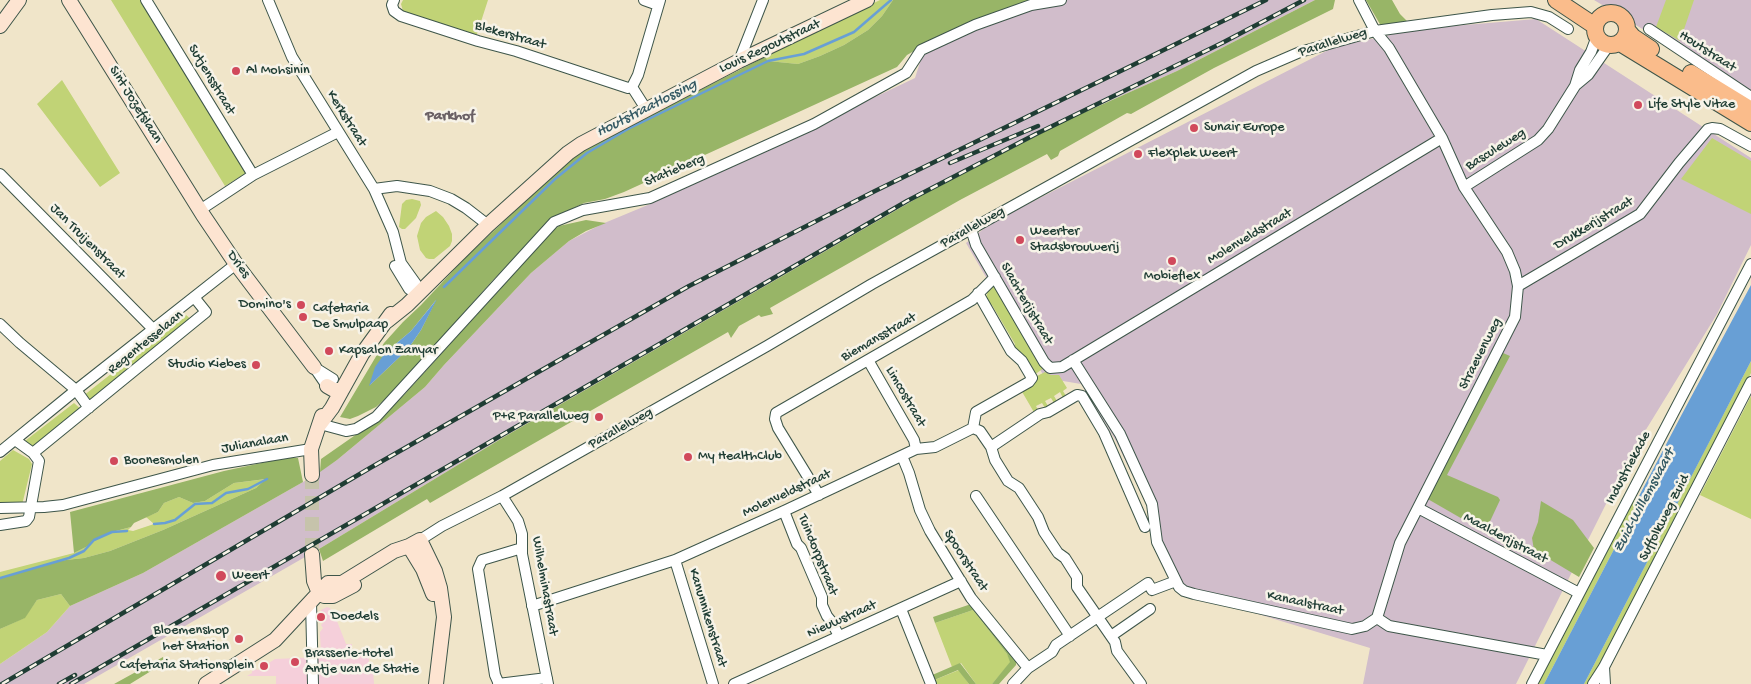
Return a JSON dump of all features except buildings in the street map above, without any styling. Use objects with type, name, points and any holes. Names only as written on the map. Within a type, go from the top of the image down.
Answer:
[{"type":"main road","points":[[1556,0],[1608,33],[1751,110]]},
{"type":"main road","points":[[1575,0],[1608,33]]},
{"type":"main road","points":[[1670,67],[1751,124]]},
{"type":"street","points":[[0,26],[19,0]]},
{"type":"street","name":"Sint Jozefslaan","points":[[70,0],[200,210]]},
{"type":"street","name":"Sutjensstraat","points":[[146,0],[253,175]]},
{"type":"street","name":"Kerkstraat","points":[[268,0],[292,57],[374,189],[393,232],[400,263],[415,289]]},
{"type":"street","name":"Blekerstraat","points":[[394,0],[392,5],[394,11],[401,16],[628,88],[632,87]]},
{"type":"street","points":[[644,0],[659,2],[638,75],[632,87],[646,109]]},
{"type":"street","points":[[739,61],[763,0]]},
{"type":"street","name":"Louis Regoutstraat","points":[[312,475],[310,449],[320,424],[332,408],[335,385],[415,289],[457,254],[568,154],[595,136],[739,61],[867,0]]},
{"type":"street","name":"Statieberg","points":[[320,424],[346,431],[356,429],[376,417],[554,222],[583,210],[650,198],[814,124],[906,73],[921,50],[976,25],[1031,5],[1061,0]]},
{"type":"street","points":[[1359,0],[1375,31]]},
{"type":"street","name":"Parallelweg","points":[[320,592],[342,583],[394,551],[415,543],[442,526],[502,496],[767,346],[872,284],[1256,71],[1300,52],[1375,31],[1492,15],[1530,12],[1549,17],[1568,29]]},
{"type":"street","name":"Houtstraat","points":[[1649,29],[1751,97]]},
{"type":"street","name":"Straevenweg","points":[[1375,31],[1389,48],[1442,138],[1464,187],[1507,252],[1515,270],[1518,286],[1515,317],[1400,543],[1377,618]]},
{"type":"street","name":"Basculeweg","points":[[1464,187],[1538,140],[1557,116],[1575,86],[1580,70],[1591,52],[1608,33]]},
{"type":"street","name":"Basculeweg","points":[[1575,86],[1588,75],[1608,33]]},
{"type":"street","name":"Drukkerijstraat","points":[[1518,286],[1640,214],[1705,131],[1712,128],[1720,129],[1751,146]]},
{"type":"street","points":[[200,210],[253,175],[338,132]]},
{"type":"street","name":"Molenveldstraat","points":[[1073,360],[1442,138]]},
{"type":"street","name":"Jan Truijenstraat","points":[[0,174],[154,330]]},
{"type":"street","points":[[374,189],[397,186],[430,191],[451,199],[466,208],[488,226]]},
{"type":"street","name":"Dries","points":[[200,210],[236,264],[314,367],[335,385]]},
{"type":"street","name":"Slachterijstraat","points":[[971,229],[976,245],[1044,362],[1050,368],[1062,368],[1073,360]]},
{"type":"street","name":"Regentesselaan","points":[[0,452],[236,264]]},
{"type":"street","name":"Industriekade","points":[[1532,684],[1751,264]]},
{"type":"street","name":"Biemansstraat","points":[[819,495],[775,419],[776,413],[972,300],[995,277]]},
{"type":"street","points":[[978,293],[1011,351],[1022,361],[1032,378],[976,412],[972,428],[980,431],[991,447],[995,460],[1008,481],[1019,488],[1038,517],[1044,532],[1058,554],[1065,558],[1077,577],[1078,587],[1115,642],[1117,650],[1141,684]]},
{"type":"street","name":"Regentesselaan","points":[[33,453],[206,312],[194,297]]},
{"type":"street","points":[[0,324],[76,390],[89,408]]},
{"type":"street","name":"Limcostraat","points":[[868,360],[914,440],[916,449]]},
{"type":"street","points":[[1016,683],[1028,668],[1052,652],[1056,645],[1148,583],[1152,590],[1176,581],[1158,542],[1152,504],[1124,443],[1073,360]]},
{"type":"street","name":"Suffolkweg Zuid","points":[[1593,684],[1604,667],[1751,382]]},
{"type":"street","points":[[991,447],[1040,414],[1048,412],[1077,395],[1082,396],[1104,433],[1145,527]]},
{"type":"street","name":"Molenveldstraat","points":[[532,606],[675,560],[916,449],[934,447],[972,428]]},
{"type":"street","points":[[0,525],[26,521],[29,518],[39,461],[33,453],[15,440]]},
{"type":"street","name":"Julianalaan","points":[[0,508],[63,505],[214,465],[310,449]]},
{"type":"street","name":"Spoorstraat","points":[[902,456],[920,510],[930,531],[971,598],[1028,668]]},
{"type":"street","name":"Wilhelminastraat","points":[[502,496],[520,528],[532,606],[548,681]]},
{"type":"street","points":[[976,496],[1070,636]]},
{"type":"street","name":"Maalderijstraat","points":[[1418,508],[1579,593]]},
{"type":"street","name":"Tuindorpstraat","points":[[784,511],[822,597],[822,605],[839,636]]},
{"type":"street","points":[[415,543],[436,570],[440,588],[444,617],[436,684]]},
{"type":"street","points":[[522,548],[482,560],[478,569],[495,675],[498,684],[548,681]]},
{"type":"street","name":"Kanunnikenstraat","points":[[675,560],[713,684]]},
{"type":"street","points":[[312,561],[314,581],[320,592],[313,684]]},
{"type":"street","name":"Kanaalstraat","points":[[1176,581],[1184,591],[1194,594],[1352,629],[1365,626],[1377,618]]},
{"type":"street","name":"Nieuwstraat","points":[[734,684],[961,582]]},
{"type":"street","points":[[206,684],[276,640],[320,592]]},
{"type":"street","points":[[901,609],[931,684]]},
{"type":"street","points":[[1111,636],[1150,609]]},
{"type":"street","points":[[1377,618],[1389,626],[1546,655]]},
{"type":"street","points":[[1604,667],[1605,684]]},
{"type":"shaded area","points":[[1030,0],[1315,0],[1177,71],[1063,122],[919,197],[504,437],[319,549],[84,684],[0,684],[0,664],[47,632],[70,606],[143,573],[303,482],[337,460],[425,387],[531,273],[569,241],[915,78],[924,50],[966,25]]},
{"type":"shaded area","points":[[1594,0],[1751,0],[1751,94]]},
{"type":"shaded area","points":[[1536,19],[1751,158],[1751,245],[1717,314],[1631,454],[1516,684],[1363,684],[1370,648],[1182,591],[1148,508],[1116,441],[1081,384],[1045,378],[966,243],[991,223],[1334,47],[1417,29]]},
{"type":"shaded area","points":[[327,607],[330,608],[335,616],[346,644],[352,644],[352,656],[369,656],[369,670],[373,670],[374,684],[276,684],[276,676],[247,676],[252,671],[258,670],[275,659],[321,657],[320,632],[323,628],[321,625],[325,620],[321,610]]},
{"type":"green space","points":[[111,0],[141,0],[246,173],[225,186]]},
{"type":"green space","points":[[403,0],[488,0],[476,37],[403,11],[401,4]]},
{"type":"green space","points":[[880,0],[893,0],[882,16],[868,30],[844,45],[798,64],[768,61],[765,57]]},
{"type":"green space","points":[[893,0],[1030,0],[1001,10],[928,43],[907,55],[897,67],[624,192],[605,199],[584,203],[551,219],[492,281],[391,394],[376,407],[358,416],[350,419],[340,417],[384,343],[403,322],[464,259],[552,176],[584,149],[765,57],[768,61],[798,64],[820,56],[844,45],[868,30],[882,16]],"holes":[[[436,300],[421,330],[408,349],[370,385],[385,353],[411,331]]]},
{"type":"green space","points":[[1315,0],[1335,0],[1333,9],[1214,68],[1131,114],[1127,113],[1060,151],[1058,156],[1051,160],[1047,154],[960,200],[770,308],[773,314],[761,317],[759,315],[739,326],[731,338],[728,332],[430,503],[427,499],[323,561],[319,549],[504,437],[919,197],[1063,122],[1177,71]]},
{"type":"green space","points":[[1366,0],[1392,0],[1400,14],[1407,21],[1381,26]]},
{"type":"green space","points":[[1666,0],[1694,0],[1680,41],[1656,27]]},
{"type":"green space","points":[[62,80],[120,173],[100,187],[37,104]]},
{"type":"green space","points":[[1712,138],[1751,161],[1751,214],[1681,179]]},
{"type":"green space","points":[[406,200],[420,201],[421,205],[416,218],[405,229],[402,229],[399,227],[402,204]]},
{"type":"green space","points":[[436,211],[449,226],[452,241],[450,246],[434,259],[429,259],[420,250],[417,236],[421,223],[426,217]]},
{"type":"green space","points":[[586,220],[606,223],[586,231],[569,241],[531,273],[425,387],[320,472],[321,459],[364,429],[404,395],[554,230],[559,226]]},
{"type":"green space","points":[[994,285],[1044,368],[1034,375],[1022,353],[1014,348],[1015,344],[992,305],[986,299],[988,290]]},
{"type":"green space","points":[[186,315],[193,321],[91,404],[83,396]]},
{"type":"green space","points":[[1503,353],[1510,356],[1447,475],[1498,497],[1500,500],[1485,532],[1426,498]]},
{"type":"green space","points":[[1751,361],[1751,373],[1589,684],[1584,684]]},
{"type":"green space","points":[[1045,372],[1051,375],[1059,375],[1067,388],[1063,391],[1066,396],[1063,398],[1060,392],[1054,396],[1057,401],[1054,403],[1051,398],[1045,401],[1048,406],[1045,408],[1042,403],[1036,406],[1039,412],[1035,414],[1021,390],[1037,381],[1035,377]]},
{"type":"green space","points":[[1751,396],[1751,519],[1700,495]]},
{"type":"green space","points":[[74,403],[83,411],[32,449],[21,444]]},
{"type":"green space","points":[[13,450],[29,459],[32,464],[22,505],[0,505],[0,461]]},
{"type":"green space","points":[[285,458],[298,458],[303,482],[143,573],[70,606],[61,594],[37,600],[25,618],[0,629],[0,578],[57,561],[84,558],[110,551],[163,530],[256,488],[266,479],[234,483],[205,501],[193,503],[179,497],[164,503],[158,512],[134,523],[131,527],[112,532],[94,540],[92,544],[74,553],[70,512],[224,471]]},
{"type":"green space","points":[[267,479],[256,488],[163,530],[110,551],[84,558],[57,561],[0,578],[0,572],[74,553],[92,544],[94,540],[112,532],[131,527],[128,530],[133,531],[154,524],[146,517],[158,512],[164,503],[179,497],[193,503],[205,501],[234,483]]},
{"type":"green space","points":[[1634,499],[1637,500],[1637,505],[1544,684],[1538,684]]},
{"type":"green space","points":[[1541,501],[1573,520],[1594,548],[1579,577],[1534,550],[1532,538],[1538,522]]},
{"type":"green space","points":[[61,594],[70,606],[47,632],[0,664],[0,629],[24,618],[37,600]]},
{"type":"green space","points":[[974,603],[1016,659],[1016,665],[999,684],[992,684],[1010,662],[1007,654],[973,610],[935,623],[933,617]]},
{"type":"green space","points":[[973,610],[1011,662],[992,684],[976,684],[961,663],[952,667],[935,623]]},
{"type":"green space","points":[[163,657],[164,663],[130,684],[114,684]]},
{"type":"green space","points":[[960,663],[976,684],[969,684],[958,670],[932,681],[930,676]]},
{"type":"green space","points":[[959,670],[969,684],[933,684],[932,681]]},
{"type":"water","name":"Zuid-Willemsvaart","points":[[1751,285],[1751,361],[1584,684],[1544,684],[1637,505],[1637,500]]},
{"type":"water","points":[[437,299],[421,330],[408,349],[369,386],[375,367],[385,353],[411,331]]},
{"type":"waterway","name":"Houtstraatlossing","points":[[444,287],[555,179],[587,153],[628,129],[768,61],[804,54],[854,32],[891,0]]},
{"type":"waterway","name":"Houtstraatlossing","points":[[154,524],[175,520],[195,504],[212,503],[226,493],[248,489],[267,479]]},
{"type":"waterway","name":"Houtstraatlossing","points":[[0,578],[69,558],[84,551],[94,540],[112,532],[127,531]]},
{"type":"tunnel","points":[[312,475],[312,554]]},
{"type":"railway","points":[[2,684],[370,468],[689,286],[875,191],[1266,0]]},
{"type":"railway","points":[[71,684],[907,201],[1036,134],[1222,43],[1304,0]]},
{"type":"railway","points":[[950,163],[1038,126]]},
{"type":"railway","points":[[59,684],[75,675]]},
{"type":"place","name":"Al Mohsinin","points":[[236,71]]},
{"type":"place","name":"Life Style Vitae","points":[[1638,105]]},
{"type":"place","name":"Sunair Europe","points":[[1194,128]]},
{"type":"place","name":"Flexplek Weert","points":[[1138,154]]},
{"type":"place","name":"Weerter Stadsbrouwerij","points":[[1020,240]]},
{"type":"place","name":"Mobieflex","points":[[1172,261]]},
{"type":"place","name":"Domino's","points":[[301,305]]},
{"type":"place","name":"Cafetaria De Smulpaap","points":[[303,317]]},
{"type":"place","name":"Kapsalon Zanyar","points":[[329,351]]},
{"type":"place","name":"Studio Kiebes","points":[[256,365]]},
{"type":"place","name":"P+R Parallelweg","points":[[599,417]]},
{"type":"place","name":"My HealthClub","points":[[688,457]]},
{"type":"place","name":"Boonesmolen","points":[[114,461]]},
{"type":"place","name":"Weert","points":[[221,576]]},
{"type":"place","name":"Doedels","points":[[321,617]]},
{"type":"place","name":"Bloemenshop het Station","points":[[239,639]]},
{"type":"place","name":"Brasserie-Hotel Antje van de Statie","points":[[295,662]]},
{"type":"place","name":"Cafetaria Stationsplein","points":[[264,666]]},
{"type":"district","name":"Parkhof","points":[[450,117]]}]
